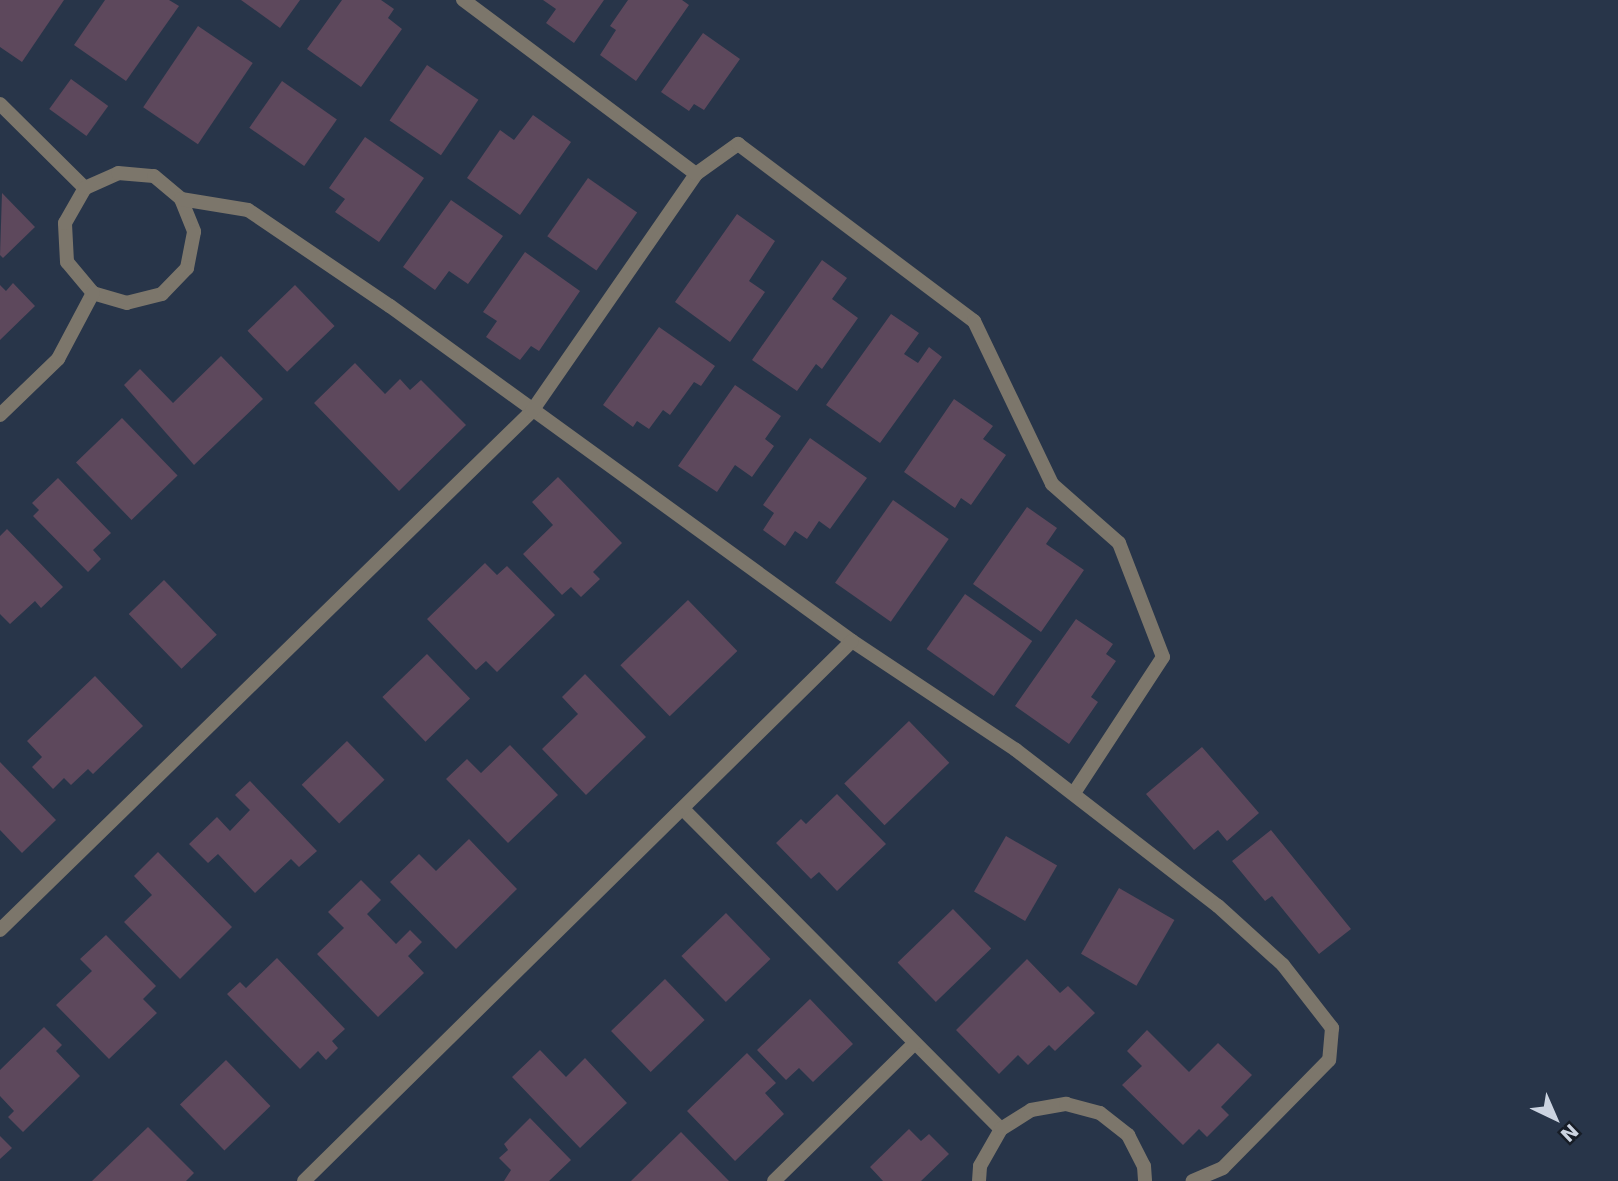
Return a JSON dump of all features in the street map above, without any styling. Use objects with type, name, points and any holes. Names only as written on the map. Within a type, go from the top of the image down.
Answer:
[{"type":"street","points":[[463,0],[696,174]]},
{"type":"street","points":[[0,104],[85,188]]},
{"type":"street","points":[[0,930],[532,411],[696,174],[738,144],[974,321],[1052,484],[1119,543],[1163,657],[1074,793]]},
{"type":"street","points":[[118,173],[153,176],[181,199],[194,233],[187,268],[162,294],[127,303],[93,293],[67,262],[65,223],[85,188],[118,173]]},
{"type":"street","points":[[181,199],[248,210],[390,306],[852,641],[1074,793],[1218,906],[1283,965],[1332,1028],[1329,1060],[1223,1168],[1193,1181]]},
{"type":"street","points":[[0,415],[58,359],[93,293]]},
{"type":"street","points":[[304,1181],[852,641]]},
{"type":"street","points":[[682,808],[1001,1129]]},
{"type":"street","points":[[774,1181],[914,1044]]},
{"type":"street","points":[[979,1181],[980,1166],[1001,1129],[1031,1110],[1066,1104],[1100,1113],[1128,1135],[1144,1166],[1145,1181]]},
{"type":"building","points":[[0,0],[64,0],[22,62],[0,47]]},
{"type":"building","points":[[105,0],[169,0],[179,6],[126,81],[74,45]]},
{"type":"building","points":[[241,0],[300,0],[280,28]]},
{"type":"building","points":[[342,0],[381,0],[394,9],[388,18],[402,29],[361,87],[307,49]]},
{"type":"building","points":[[543,0],[604,0],[574,43],[546,23],[556,9]]},
{"type":"building","points":[[628,0],[682,0],[689,5],[636,81],[600,55],[616,30],[610,26]]},
{"type":"building","points":[[198,26],[253,63],[198,144],[143,107]]},
{"type":"building","points":[[703,33],[740,59],[704,110],[694,104],[689,111],[661,92]]},
{"type":"building","points":[[427,65],[478,100],[441,155],[390,121]]},
{"type":"building","points":[[71,79],[108,106],[86,136],[49,109]]},
{"type":"building","points":[[282,81],[337,119],[304,166],[249,128]]},
{"type":"building","points":[[533,115],[571,142],[520,215],[467,178],[500,130],[514,140]]},
{"type":"building","points":[[365,137],[424,178],[379,242],[335,212],[345,199],[329,188]]},
{"type":"building","points":[[588,178],[637,212],[596,271],[547,236]]},
{"type":"building","points":[[2,193],[35,227],[3,258],[0,255]]},
{"type":"building","points":[[451,200],[503,236],[468,284],[449,271],[435,290],[403,267]]},
{"type":"building","points":[[737,214],[775,241],[749,281],[765,292],[730,342],[675,302]]},
{"type":"building","points":[[525,252],[580,291],[539,351],[531,346],[520,360],[486,337],[497,321],[483,312]]},
{"type":"building","points":[[822,260],[847,278],[832,299],[858,318],[822,369],[816,364],[797,391],[752,360]]},
{"type":"building","points":[[13,283],[35,306],[0,340],[0,285],[6,291]]},
{"type":"building","points":[[295,285],[335,326],[287,372],[248,331]]},
{"type":"building","points":[[891,314],[919,333],[904,354],[918,363],[929,347],[942,357],[880,443],[826,405]]},
{"type":"building","points":[[659,327],[715,366],[701,386],[694,382],[670,415],[663,410],[649,429],[637,421],[633,427],[603,405]]},
{"type":"building","points":[[221,356],[263,399],[194,465],[124,385],[140,369],[173,403]]},
{"type":"building","points":[[355,363],[385,394],[400,379],[410,390],[421,380],[466,425],[399,491],[314,403]]},
{"type":"building","points":[[735,385],[781,416],[765,439],[774,446],[752,477],[735,465],[717,492],[678,466]]},
{"type":"building","points":[[954,399],[993,426],[983,439],[1006,455],[971,505],[961,498],[955,508],[904,472]]},
{"type":"building","points":[[122,418],[178,476],[132,520],[76,462]]},
{"type":"building","points":[[810,438],[867,478],[830,529],[819,521],[807,539],[795,531],[785,546],[763,530],[774,513],[763,505]]},
{"type":"building","points":[[558,477],[622,543],[593,572],[600,579],[581,597],[571,587],[562,595],[523,554],[553,525],[532,502]]},
{"type":"building","points":[[58,478],[111,533],[93,550],[101,559],[88,572],[33,516],[39,510],[32,503]]},
{"type":"building","points":[[893,500],[949,539],[891,622],[835,583]]},
{"type":"building","points":[[1027,507],[1057,528],[1046,544],[1084,570],[1041,632],[973,584]]},
{"type":"building","points":[[7,529],[63,587],[41,608],[35,601],[10,624],[0,614],[0,536]]},
{"type":"building","points":[[485,563],[497,575],[507,566],[555,615],[497,672],[486,661],[476,670],[427,619]]},
{"type":"building","points":[[164,580],[217,635],[182,669],[129,614]]},
{"type":"building","points":[[965,594],[1032,641],[994,696],[927,649]]},
{"type":"building","points":[[688,600],[737,651],[670,716],[620,665]]},
{"type":"building","points":[[1076,619],[1113,644],[1106,654],[1116,661],[1091,697],[1098,702],[1069,744],[1015,706]]},
{"type":"building","points":[[427,654],[470,699],[425,742],[382,697]]},
{"type":"building","points":[[585,674],[646,737],[586,795],[542,749],[578,714],[562,697]]},
{"type":"building","points":[[95,676],[143,726],[93,774],[88,769],[71,785],[64,778],[53,789],[32,767],[42,757],[27,741]]},
{"type":"building","points":[[909,721],[949,763],[885,825],[844,784]]},
{"type":"building","points":[[347,741],[385,780],[339,824],[302,785]]},
{"type":"building","points":[[510,745],[558,795],[508,843],[446,779],[467,759],[481,773]]},
{"type":"building","points":[[1202,747],[1259,813],[1227,841],[1218,830],[1194,850],[1146,794]]},
{"type":"building","points":[[0,762],[56,820],[22,853],[0,830]]},
{"type":"building","points":[[250,781],[317,851],[299,867],[291,859],[255,893],[218,854],[208,863],[189,844],[217,817],[230,831],[250,810],[235,795]]},
{"type":"building","points":[[837,794],[886,844],[837,891],[819,872],[811,879],[776,843],[801,819],[806,824]]},
{"type":"building","points":[[1271,830],[1351,929],[1319,954],[1272,896],[1265,901],[1232,861]]},
{"type":"building","points":[[1006,836],[1057,866],[1025,921],[974,891]]},
{"type":"building","points":[[469,839],[517,889],[456,949],[390,882],[419,854],[436,871]]},
{"type":"building","points":[[158,852],[232,927],[180,979],[124,922],[152,895],[134,876]]},
{"type":"building","points":[[361,880],[381,900],[367,914],[396,944],[410,930],[422,942],[408,956],[424,973],[378,1017],[317,954],[344,928],[328,912]]},
{"type":"building","points":[[1119,888],[1174,920],[1136,986],[1081,954]]},
{"type":"building","points":[[953,909],[991,949],[936,1002],[898,962]]},
{"type":"building","points":[[726,913],[770,959],[726,1002],[681,956]]},
{"type":"building","points":[[106,935],[156,986],[143,999],[157,1013],[109,1059],[56,1005],[92,971],[80,959]]},
{"type":"building","points":[[277,958],[345,1029],[332,1041],[338,1048],[326,1060],[318,1051],[300,1069],[227,994],[240,982],[246,988]]},
{"type":"building","points":[[1027,959],[1060,993],[1068,986],[1095,1013],[1055,1051],[1049,1045],[1028,1065],[1018,1055],[999,1074],[956,1030]]},
{"type":"building","points":[[665,979],[705,1020],[651,1072],[611,1031]]},
{"type":"building","points":[[810,999],[853,1044],[813,1082],[799,1068],[786,1080],[757,1050]]},
{"type":"building","points":[[44,1027],[62,1045],[56,1051],[80,1076],[23,1132],[8,1117],[14,1111],[0,1096],[0,1070]]},
{"type":"building","points":[[1147,1030],[1189,1072],[1218,1043],[1252,1075],[1221,1107],[1229,1115],[1207,1137],[1199,1129],[1183,1145],[1122,1085],[1142,1066],[1127,1051]]},
{"type":"building","points":[[540,1050],[566,1077],[585,1058],[627,1103],[580,1148],[512,1077]]},
{"type":"building","points":[[747,1053],[776,1083],[765,1093],[784,1114],[735,1161],[687,1111]]},
{"type":"building","points":[[226,1060],[270,1106],[224,1150],[180,1104]]},
{"type":"building","points":[[530,1118],[571,1160],[549,1181],[504,1181],[511,1170],[499,1158],[508,1150],[504,1144]]},
{"type":"building","points":[[148,1127],[194,1173],[186,1181],[92,1181]]},
{"type":"building","points":[[909,1129],[921,1141],[929,1134],[949,1154],[921,1181],[883,1181],[870,1167]]},
{"type":"building","points":[[681,1132],[729,1181],[631,1181]]},
{"type":"building","points":[[0,1136],[12,1148],[0,1159]]}]
